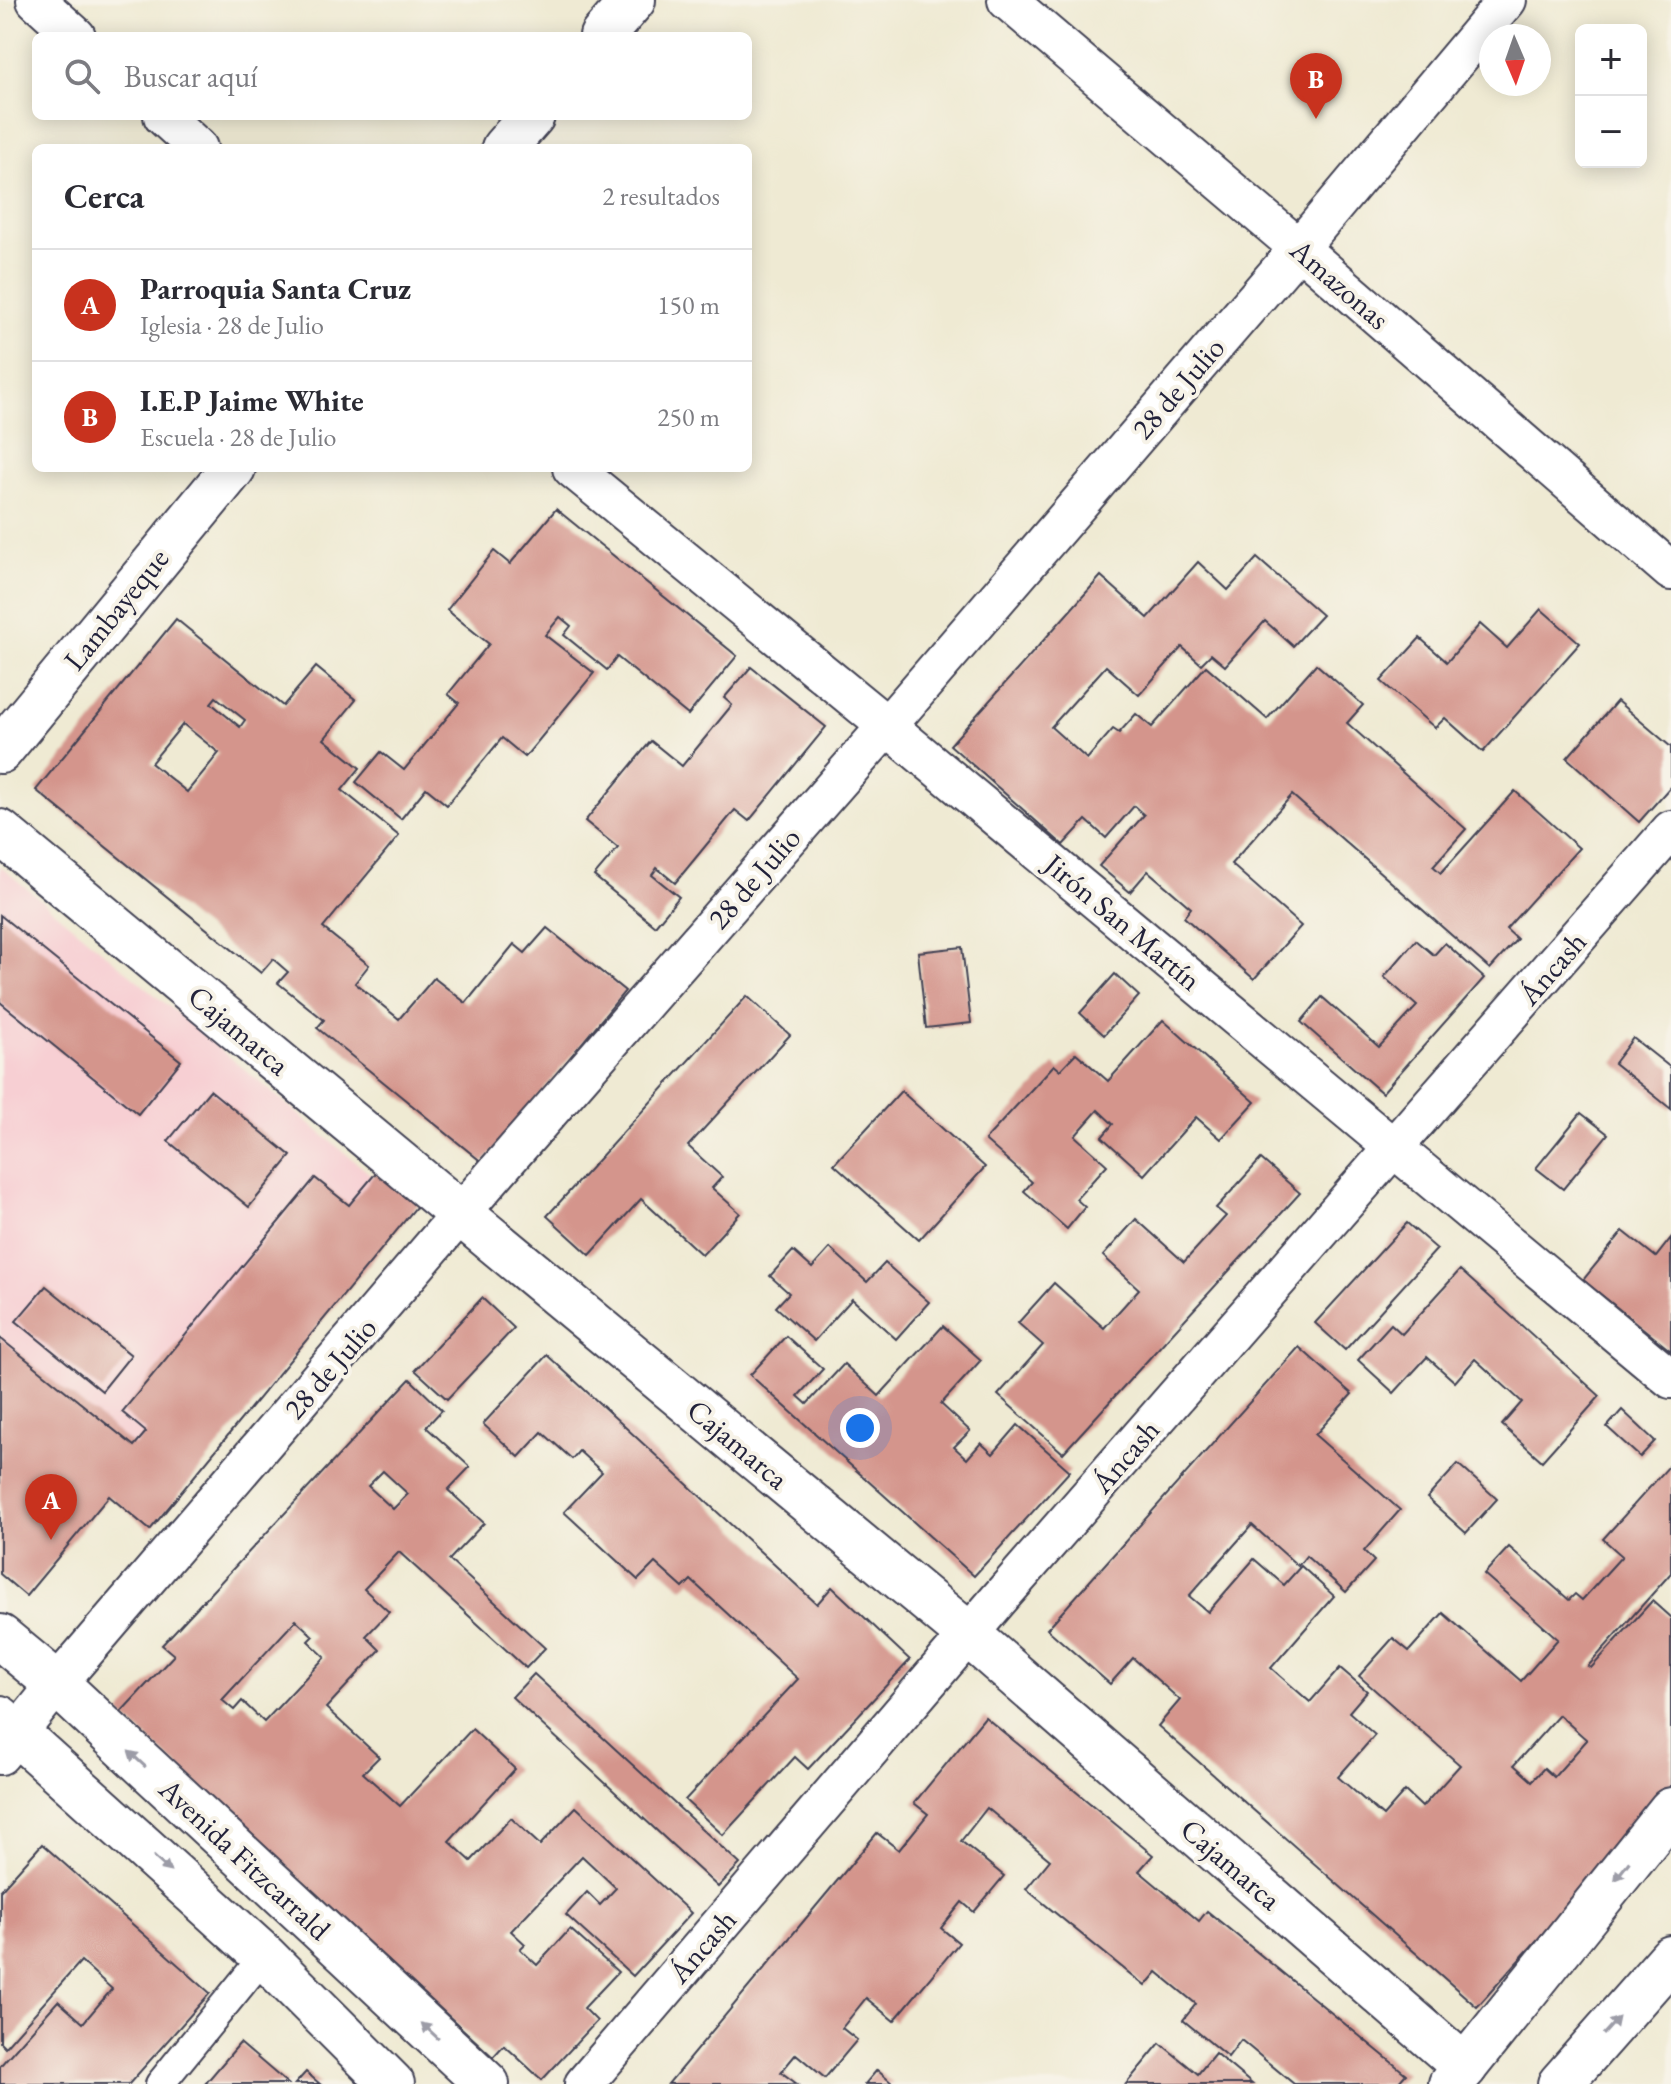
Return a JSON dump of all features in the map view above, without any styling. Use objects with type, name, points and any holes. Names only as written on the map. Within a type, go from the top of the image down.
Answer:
[{"type":"street","points":[[36,0],[72,32]]},
{"type":"street","points":[[605,32],[633,0]]},
{"type":"street","name":"Amazonas","points":[[1007,0],[1671,571]]},
{"type":"street","name":"28 de Julio","points":[[6,1735],[57,1684],[887,726],[1299,248],[1507,0]]},
{"type":"street","points":[[167,120],[194,144]]},
{"type":"street","points":[[508,144],[528,120]]},
{"type":"street","name":"Lambayeque","points":[[0,751],[230,472]]},
{"type":"street","name":"Jirón San Martín","points":[[577,472],[1671,1379]]},
{"type":"street","name":"Áncash","points":[[584,2084],[969,1635],[1671,830]]},
{"type":"street","name":"Cajamarca","points":[[0,832],[969,1635],[1458,2076]]},
{"type":"street","name":"Avenida Fitzcarrald","points":[[0,1637],[57,1684],[487,2084]]},
{"type":"street","name":"Avenida Fitzcarrald","points":[[6,1735],[264,1956],[392,2084]]},
{"type":"street","points":[[1458,2076],[1671,1810]]},
{"type":"street","points":[[160,2084],[264,1956]]},
{"type":"street","points":[[1560,2084],[1671,1958]]},
{"type":"shaded area","points":[[0,866],[399,1198],[134,1500],[0,1392]]},
{"type":"building","points":[[556,509],[737,656],[688,715],[617,657],[607,670],[564,635],[571,626],[560,617],[545,635],[594,673],[525,757],[502,738],[447,805],[426,788],[401,819],[356,782],[381,752],[404,770],[459,703],[448,694],[489,644],[447,610],[494,551],[510,564]]},
{"type":"building","points":[[1257,558],[1322,615],[1293,646],[1265,621],[1225,666],[1211,654],[1201,664],[1182,647],[1139,695],[1106,666],[1051,727],[1087,759],[1113,729],[1119,733],[1136,714],[1152,727],[1206,666],[1267,719],[1316,664],[1363,705],[1347,723],[1466,829],[1433,866],[1441,873],[1515,791],[1579,848],[1506,929],[1517,939],[1490,969],[1292,795],[1231,864],[1301,926],[1254,979],[1184,917],[1191,908],[1148,871],[1130,892],[1099,866],[1144,815],[1134,806],[1106,838],[1086,820],[1063,845],[950,745],[1101,576],[1148,618],[1198,562],[1228,590]]},
{"type":"building","points":[[1541,609],[1580,643],[1483,752],[1445,718],[1435,728],[1381,681],[1420,638],[1447,662],[1480,624],[1507,648]]},
{"type":"building","points":[[176,619],[283,706],[316,667],[356,700],[324,739],[360,768],[342,790],[399,836],[323,928],[369,965],[355,983],[399,1019],[434,978],[466,1003],[514,944],[525,953],[547,928],[625,991],[483,1163],[317,1028],[324,1020],[278,983],[288,972],[273,959],[261,973],[36,790]],"holes":[[[216,697],[245,720],[240,727],[211,703]],[[183,724],[219,753],[187,792],[151,763]]]},
{"type":"building","points":[[751,667],[826,727],[749,821],[735,810],[675,883],[657,868],[652,875],[679,897],[655,926],[594,876],[618,848],[585,821],[651,741],[682,766],[732,705],[724,698]]},
{"type":"building","points":[[1617,701],[1671,747],[1671,786],[1639,822],[1567,758]]},
{"type":"building","points":[[0,915],[181,1061],[138,1114],[0,1002]]},
{"type":"building","points":[[1416,940],[1434,955],[1445,943],[1484,978],[1382,1093],[1301,1022],[1322,997],[1379,1047],[1417,1006],[1384,977]]},
{"type":"building","points":[[962,947],[971,1023],[926,1028],[918,952]]},
{"type":"building","points":[[1115,974],[1139,996],[1104,1035],[1080,1013]]},
{"type":"building","points":[[747,996],[790,1035],[688,1146],[722,1177],[712,1188],[740,1213],[702,1255],[641,1199],[590,1255],[547,1216]]},
{"type":"building","points":[[1163,1020],[1255,1102],[1221,1139],[1196,1117],[1144,1175],[1102,1137],[1113,1124],[1098,1110],[1075,1136],[1107,1165],[1076,1199],[1085,1207],[1067,1229],[1024,1191],[1032,1182],[985,1140],[1054,1065],[1060,1070],[1076,1053],[1108,1081]]},
{"type":"building","points":[[1633,1038],[1671,1068],[1671,1109],[1614,1063]]},
{"type":"building","points":[[210,1090],[291,1156],[249,1207],[168,1141]]},
{"type":"building","points":[[901,1091],[985,1167],[919,1240],[834,1164]]},
{"type":"building","points":[[1581,1113],[1608,1134],[1563,1189],[1536,1168]]},
{"type":"building","points":[[1261,1159],[1300,1193],[1063,1453],[998,1395],[1043,1345],[1018,1323],[1054,1283],[1104,1328],[1139,1289],[1103,1256],[1136,1219],[1184,1262],[1226,1216],[1216,1208]]},
{"type":"building","points":[[385,1162],[426,1195],[150,1530],[109,1496],[26,1596],[0,1574],[0,1338],[134,1446],[146,1432],[122,1412],[315,1178],[349,1205]]},
{"type":"building","points":[[1407,1223],[1437,1249],[1345,1350],[1315,1323]]},
{"type":"building","points":[[1623,1231],[1656,1257],[1671,1238],[1671,1351],[1583,1280]]},
{"type":"building","points":[[830,1248],[867,1282],[885,1263],[929,1302],[896,1339],[852,1299],[814,1341],[776,1307],[789,1293],[770,1276],[793,1251],[812,1268]]},
{"type":"building","points":[[1460,1270],[1600,1396],[1542,1461],[1502,1425],[1522,1402],[1475,1359],[1455,1382],[1427,1357],[1394,1393],[1358,1360],[1391,1324],[1402,1334]]},
{"type":"building","points":[[46,1286],[131,1355],[102,1391],[16,1321]]},
{"type":"building","points":[[482,1298],[514,1328],[447,1399],[415,1370]]},
{"type":"building","points":[[943,1326],[981,1360],[941,1404],[970,1431],[954,1447],[967,1459],[981,1443],[993,1454],[1018,1425],[1070,1471],[974,1576],[750,1375],[786,1336],[823,1369],[798,1396],[807,1404],[844,1364],[879,1396]]},
{"type":"building","points":[[1299,1347],[1352,1394],[1315,1435],[1400,1510],[1364,1551],[1374,1561],[1346,1592],[1306,1556],[1298,1566],[1252,1525],[1189,1596],[1208,1612],[1254,1559],[1284,1585],[1301,1566],[1334,1596],[1271,1668],[1310,1702],[1340,1668],[1367,1691],[1349,1712],[1375,1735],[1338,1777],[1383,1816],[1405,1791],[1422,1807],[1460,1765],[1359,1676],[1393,1638],[1409,1651],[1443,1613],[1521,1681],[1558,1639],[1484,1574],[1509,1547],[1569,1600],[1575,1594],[1582,1600],[1622,1556],[1603,1539],[1669,1466],[1671,1573],[1588,1666],[1591,1668],[1652,1601],[1671,1618],[1671,1790],[1477,2007],[1158,1726],[1180,1700],[1133,1658],[1110,1684],[1047,1629]],"holes":[[[1559,1715],[1587,1740],[1554,1777],[1544,1768],[1532,1781],[1514,1765]]]},
{"type":"building","points":[[547,1355],[817,1604],[832,1587],[910,1660],[808,1769],[795,1757],[723,1835],[685,1800],[798,1679],[691,1580],[683,1588],[655,1563],[638,1580],[564,1512],[602,1472],[579,1451],[572,1459],[542,1432],[519,1457],[483,1424]]},
{"type":"building","points":[[410,1379],[442,1410],[426,1427],[470,1467],[448,1490],[484,1523],[449,1560],[545,1648],[526,1668],[399,1552],[364,1589],[389,1612],[366,1636],[380,1650],[326,1708],[379,1757],[363,1773],[400,1806],[472,1729],[515,1769],[449,1841],[471,1861],[511,1818],[540,1845],[576,1807],[691,1913],[633,1976],[566,1915],[587,1892],[600,1905],[616,1888],[582,1856],[511,1931],[525,1944],[520,1949],[537,1965],[570,1929],[618,1972],[584,2008],[597,2021],[542,2080],[504,2045],[493,2057],[120,1713],[174,1655],[162,1645]],"holes":[[[383,1471],[408,1494],[393,1509],[368,1486]],[[296,1620],[313,1636],[308,1641],[325,1657],[264,1722],[242,1701],[234,1710],[222,1700]]]},
{"type":"building","points":[[1622,1410],[1655,1441],[1640,1457],[1607,1427]]},
{"type":"building","points":[[1458,1464],[1497,1499],[1466,1533],[1427,1498]]},
{"type":"building","points":[[534,1674],[740,1864],[718,1887],[512,1697]]},
{"type":"building","points":[[985,1717],[1153,1855],[1139,1871],[1199,1921],[1207,1911],[1406,2074],[1397,2084],[1294,2084],[1241,2040],[1228,2057],[1183,2020],[1196,2004],[1157,1972],[1145,1986],[1026,1889],[1050,1860],[987,1808],[961,1841],[1004,1876],[974,1912],[962,1902],[941,1928],[959,1943],[894,2021],[866,1998],[842,2028],[857,2040],[825,2078],[796,2054],[781,2072],[797,2084],[668,2084],[877,1833],[899,1850],[928,1814],[914,1803]]},
{"type":"building","points":[[42,1844],[210,1993],[129,2084],[0,2084],[0,2066],[58,2001],[83,2023],[112,1989],[81,1961],[5,2047],[0,2042],[0,1891]]},
{"type":"building","points":[[240,2043],[288,2084],[205,2084]]},
{"type":"building","points":[[1160,2043],[1198,2074],[1215,2053],[1252,2084],[1126,2084]]},
{"type":"building","points":[[877,2070],[893,2084],[865,2084]]},
{"type":"building","points":[[306,2072],[320,2084],[295,2084]]},
{"type":"place","name":"I.E.P Jaime White","points":[[1316,119]]},
{"type":"place","name":"Parroquia Santa Cruz","points":[[51,1540]]}]
